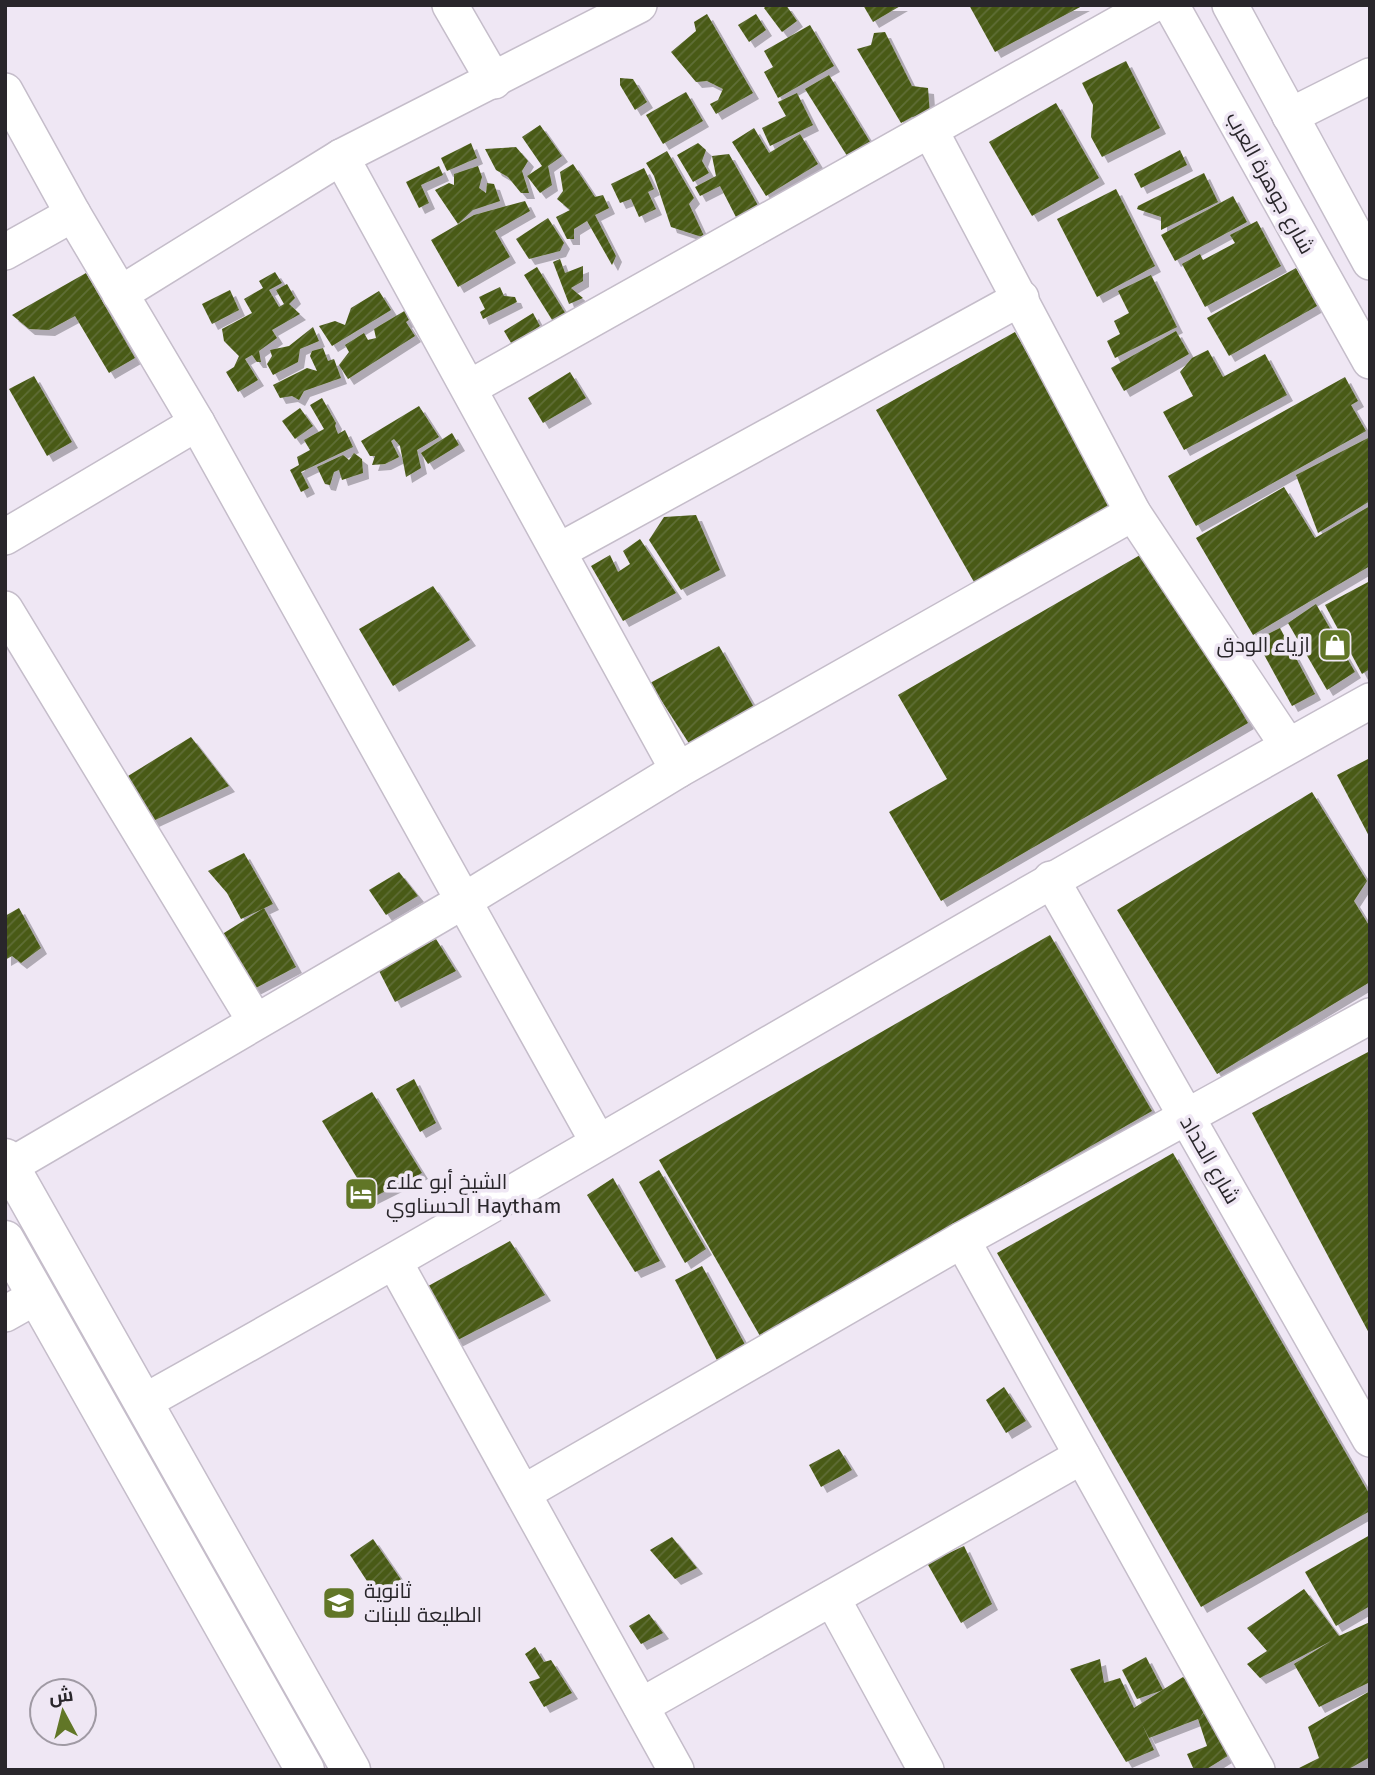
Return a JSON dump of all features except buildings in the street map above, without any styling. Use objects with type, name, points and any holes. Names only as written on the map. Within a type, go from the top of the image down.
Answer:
[{"type":"street","points":[[450,5],[494,80]]},
{"type":"street","points":[[120,294],[341,158],[639,5]]},
{"type":"street","points":[[469,388],[931,132],[1152,5]]},
{"type":"street","name":"شارع جوهرة العرب","points":[[1171,5],[1370,360]]},
{"type":"street","points":[[1230,5],[1370,262]]},
{"type":"street","points":[[1290,116],[1370,76]]},
{"type":"street","points":[[5,91],[73,215],[197,424],[598,1142]]},
{"type":"street","points":[[931,132],[1133,513],[1288,746]]},
{"type":"street","points":[[341,158],[678,770]]},
{"type":"street","points":[[5,252],[73,215]]},
{"type":"street","points":[[559,551],[1021,298]]},
{"type":"street","points":[[5,537],[197,424]]},
{"type":"street","points":[[351,1770],[8,1162],[465,900],[678,770],[1133,513]]},
{"type":"street","points":[[5,609],[255,1021]]},
{"type":"street","points":[[144,1402],[395,1263],[1051,879],[1370,701]]},
{"type":"street","name":"شارع الحداد","points":[[1051,879],[1370,1439]]},
{"type":"street","points":[[523,1493],[962,1240],[1370,1016]]},
{"type":"street","points":[[5,1240],[21,1305],[306,1770]]},
{"type":"street","points":[[962,1240],[1249,1767]]},
{"type":"street","points":[[395,1263],[676,1770]]},
{"type":"street","points":[[641,1706],[1082,1456]]},
{"type":"street","points":[[832,1598],[926,1770]]},
{"type":"place","name":"ازياء الودق","points":[[1335,645]]},
{"type":"place","name":"الشيخ أبو علاء الحسناوي Haytham","points":[[361,1194]]},
{"type":"place","name":"ثانوية الطليعة للبنات","points":[[339,1603]]}]
